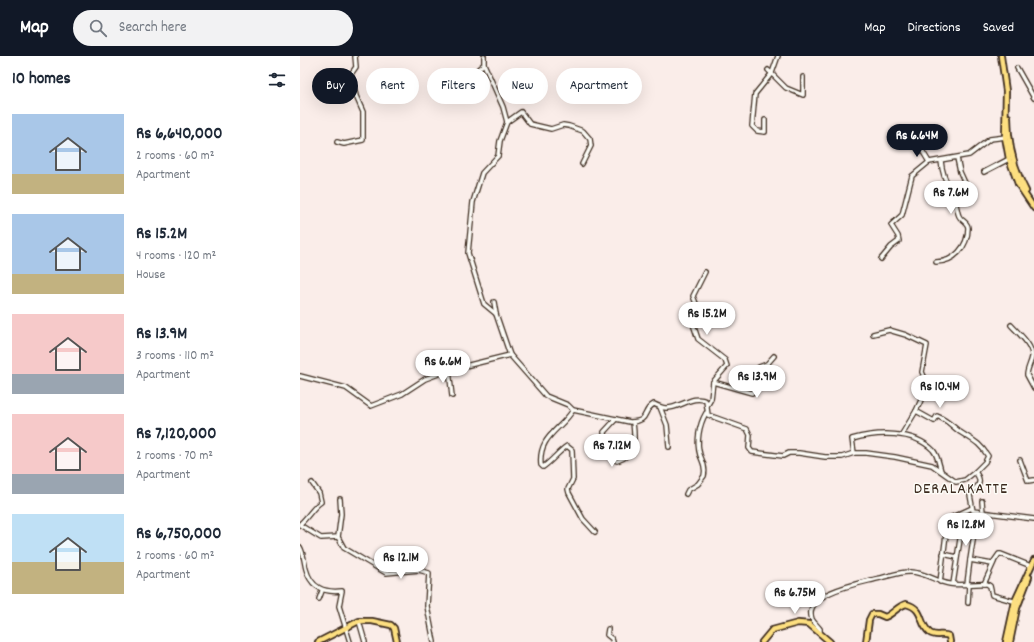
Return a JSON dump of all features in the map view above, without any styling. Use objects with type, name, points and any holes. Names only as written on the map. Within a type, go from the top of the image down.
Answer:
[{"type":"main road","points":[[1002,56],[1009,90],[1007,137],[1009,159],[1018,184],[1034,208]]},
{"type":"main road","points":[[1007,137],[1015,169],[1034,203]]},
{"type":"main road","points":[[1006,642],[1016,602],[1034,560]]},
{"type":"main road","points":[[1010,642],[1016,602]]},
{"type":"main road","points":[[866,642],[869,620],[872,614],[878,614],[885,617],[901,605],[906,604],[918,610],[929,632],[933,635],[945,634],[949,636],[950,642]]},
{"type":"main road","points":[[318,642],[359,621],[388,623],[394,628],[397,642]]},
{"type":"main road","points":[[762,642],[772,630],[798,623],[809,624],[830,642]]},
{"type":"street","points":[[337,142],[344,144],[363,140],[363,112],[356,96],[351,74],[356,67],[355,56]]},
{"type":"street","points":[[484,56],[484,64],[507,122]]},
{"type":"street","points":[[765,120],[765,132],[757,131],[752,126],[755,94],[772,73],[778,56]]},
{"type":"street","points":[[480,68],[484,64]]},
{"type":"street","points":[[1017,68],[1034,98]]},
{"type":"street","points":[[768,70],[786,88],[803,95],[803,77]]},
{"type":"street","points":[[496,314],[484,304],[468,253],[473,202],[482,173],[498,156],[500,141],[507,122],[521,112],[530,124],[551,129],[563,125],[579,128],[586,133],[590,139],[591,146],[582,164]]},
{"type":"street","points":[[913,135],[928,163],[929,162]]},
{"type":"street","points":[[881,259],[891,247],[899,241],[898,236],[891,225],[902,215],[912,176],[929,162],[969,155],[990,139],[1007,137]]},
{"type":"street","points":[[957,158],[960,172],[965,183]]},
{"type":"street","points":[[984,172],[1009,159]]},
{"type":"street","points":[[936,262],[946,262],[959,253],[964,243],[968,228],[967,224],[959,216],[956,202],[943,175],[941,161]]},
{"type":"street","points":[[686,494],[688,490],[698,484],[704,476],[705,472],[699,450],[700,426],[711,399],[713,382],[727,366],[725,360],[698,338],[693,324],[698,320],[700,315],[693,296],[705,272]]},
{"type":"street","points":[[494,302],[496,314],[510,355],[546,396],[568,405],[573,410],[638,422],[645,417],[650,406],[654,404],[667,408],[697,399],[706,401],[707,406]]},
{"type":"street","points":[[1011,325],[1025,340],[1031,352],[1032,356],[1027,375],[1034,388]]},
{"type":"street","points":[[873,334],[889,330],[906,335],[927,345],[922,372],[928,385],[916,411],[902,434]]},
{"type":"street","points":[[300,376],[346,388],[371,406],[402,394],[426,379],[449,370],[510,355]]},
{"type":"street","points":[[713,382],[752,393],[757,387],[759,367],[767,364],[774,356]]},
{"type":"street","points":[[449,370],[452,396]]},
{"type":"street","points":[[660,407],[667,425],[669,448]]},
{"type":"street","points":[[573,410],[568,419],[550,434],[542,450],[541,465],[543,467],[560,450],[567,446],[572,450],[573,480],[568,489],[569,493],[583,519],[594,532]]},
{"type":"street","points":[[706,413],[712,418],[748,429],[750,435],[749,448],[752,452],[783,456],[789,453],[799,453],[825,457],[842,457],[854,453],[895,457],[932,465],[956,482],[965,480],[985,462],[988,456],[976,441],[961,432],[948,420],[938,416],[934,421],[916,411]]},
{"type":"street","points":[[616,419],[604,432],[605,444],[611,458],[616,461],[628,456],[635,442],[633,422]]},
{"type":"street","points":[[854,453],[852,439],[866,435],[902,434],[933,450],[938,458],[941,471]]},
{"type":"street","points":[[1020,460],[1028,481],[1034,480]]},
{"type":"street","points":[[975,472],[980,481],[976,488],[971,491],[970,495],[973,511],[1034,519]]},
{"type":"street","points":[[312,483],[319,494],[321,502],[316,505],[309,516],[300,525],[321,538],[338,536]]},
{"type":"street","points":[[340,499],[341,514],[338,536],[344,548],[386,573],[419,570],[429,573],[427,606],[434,642]]},
{"type":"street","points":[[982,501],[983,513]]},
{"type":"street","points":[[940,582],[948,519],[972,508]]},
{"type":"street","points":[[953,584],[961,533],[974,534],[970,560],[968,604]]},
{"type":"street","points":[[300,547],[306,570],[314,584],[322,591],[342,591],[339,606],[350,642]]},
{"type":"street","points":[[944,554],[957,557]]},
{"type":"street","points":[[984,584],[999,554],[1032,566]]},
{"type":"street","points":[[970,560],[989,564],[994,562]]},
{"type":"street","points":[[820,634],[820,629],[812,619],[812,611],[817,602],[831,592],[854,584],[911,572],[940,582],[953,584],[984,584],[990,586],[992,595],[1016,602]]},
{"type":"street","points":[[319,599],[322,591]]},
{"type":"street","points":[[359,621],[365,642]]},
{"type":"street","points":[[608,629],[606,635],[612,639],[613,642]]},
{"type":"district","name":"DERALAKATTE","points":[[961,489]]}]
